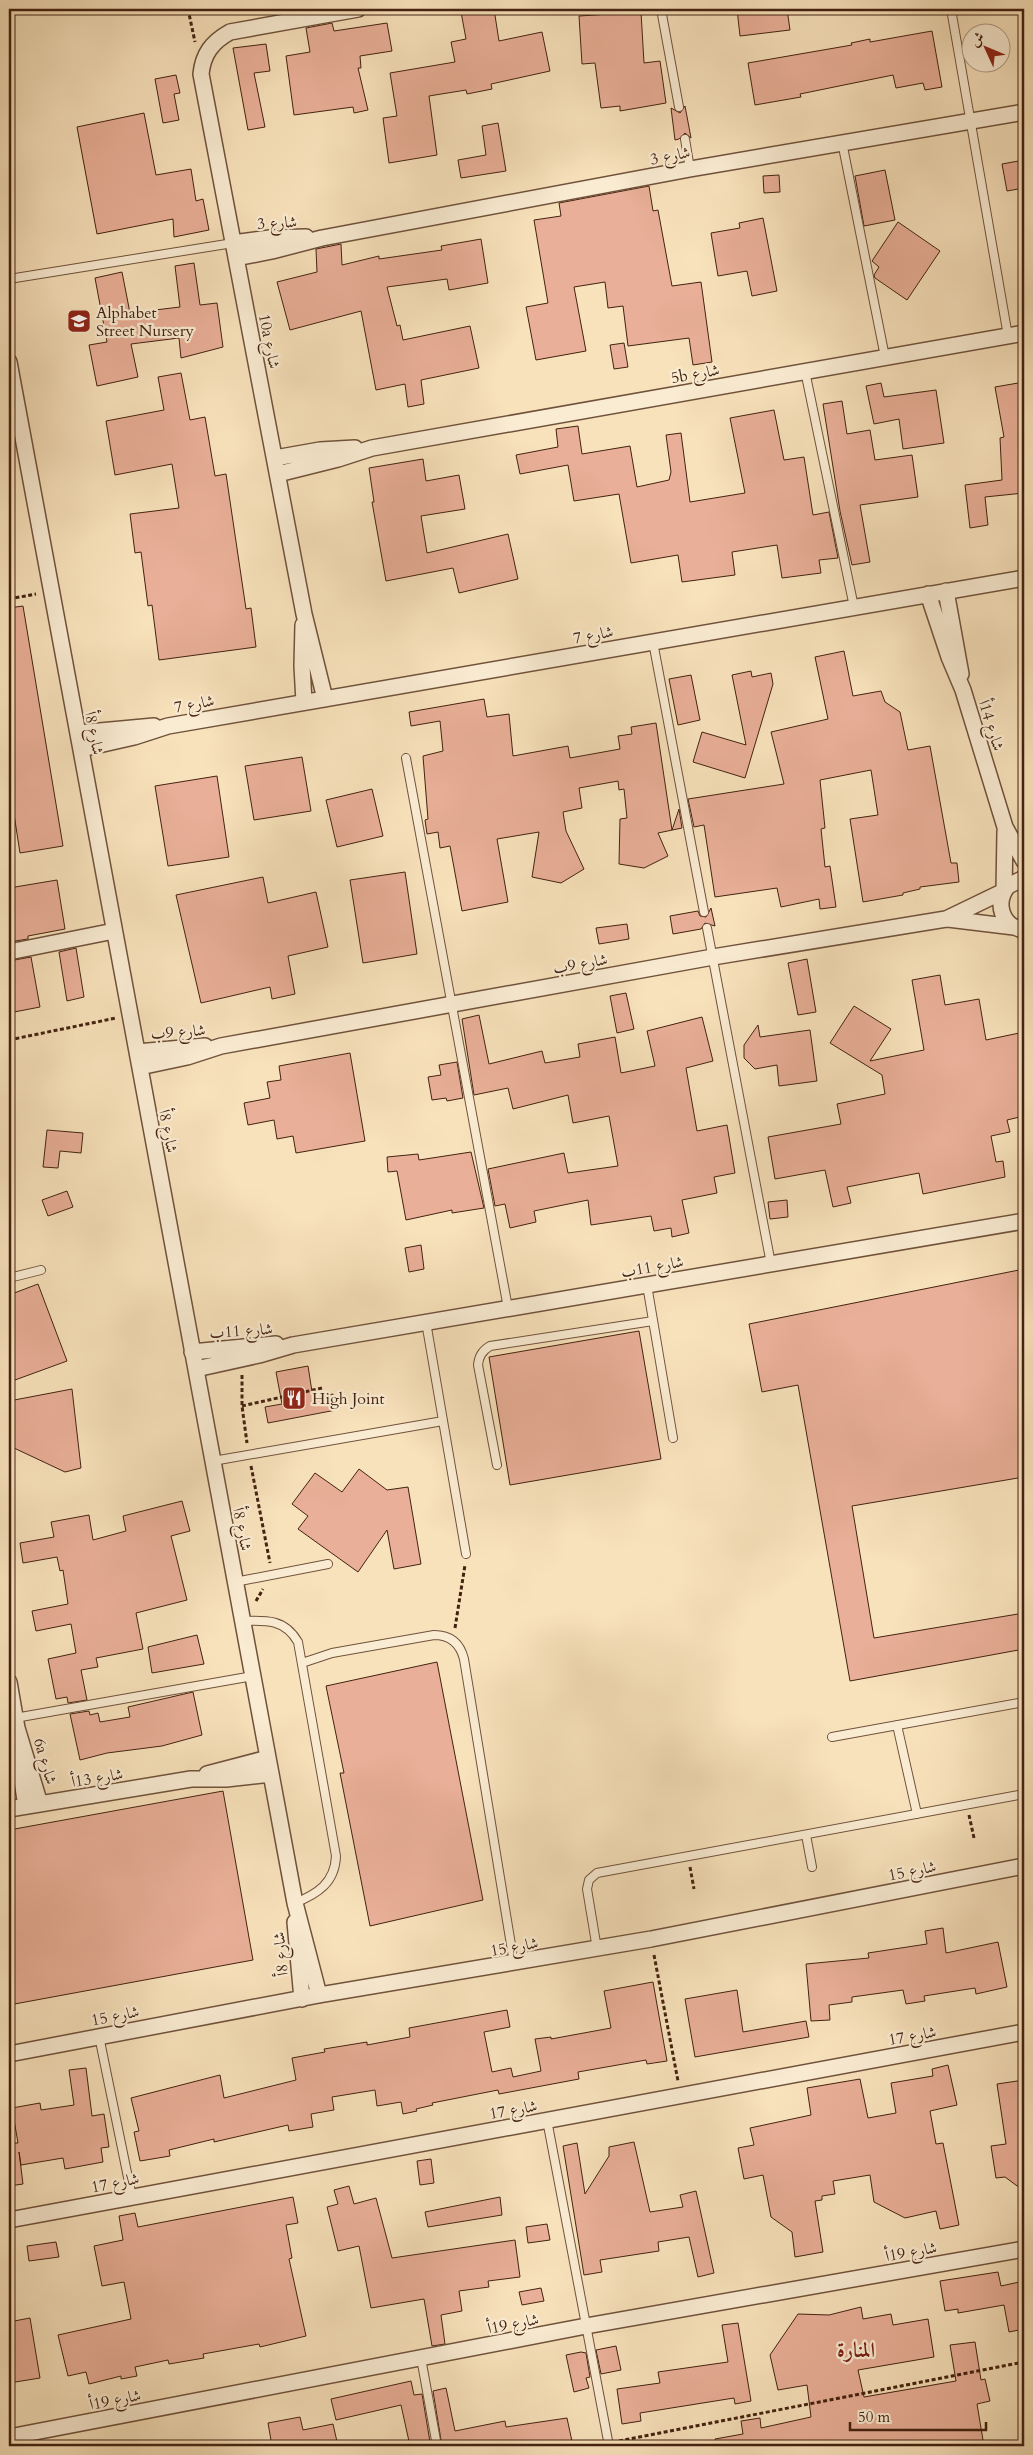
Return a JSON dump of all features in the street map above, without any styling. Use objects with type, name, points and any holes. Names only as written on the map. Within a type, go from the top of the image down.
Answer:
[{"type":"street","name":"10a شارع","points":[[325,698],[304,614],[201,74],[202,64],[209,49],[220,37],[230,32],[358,9]]},
{"type":"street","name":"شارع 3","points":[[236,258],[272,252],[322,238],[690,169],[1024,112]]},
{"type":"street","name":"شارع 3","points":[[233,243],[270,238],[322,238]]},
{"type":"street","name":"5b شارع","points":[[278,474],[338,459],[372,448],[1024,333]]},
{"type":"street","name":"شارع 8أ","points":[[9,362],[295,1904],[319,1995]]},
{"type":"street","name":"5b شارع","points":[[274,458],[320,450],[372,448]]},
{"type":"street","name":"شارع 7","points":[[81,749],[134,737],[168,726],[1024,578]]},
{"type":"street","name":"شارع 14أ","points":[[946,591],[959,655],[962,690]]},
{"type":"street","name":"شارع 14أ","points":[[928,594],[962,690],[1005,827],[1024,861]]},
{"type":"street","name":"10a شارع","points":[[304,614],[302,666],[304,702]]},
{"type":"street","name":"شارع 7","points":[[78,733],[133,726],[168,726]]},
{"type":"street","name":"شارع 14أ","points":[[1005,827],[1004,891],[1000,903],[1002,914],[1018,928]]},
{"type":"street","name":"شارع 9ب","points":[[946,919],[1004,891],[1012,882],[1024,878]]},
{"type":"street","name":"شارع 9ب","points":[[138,1060],[178,1047],[221,1046],[713,957],[946,919],[1018,928]]},
{"type":"street","points":[[1018,928],[1024,944]]},
{"type":"street","points":[[9,952],[114,931]]},
{"type":"street","name":"شارع 11ب","points":[[196,1369],[293,1345],[1022,1220]]},
{"type":"street","name":"شارع 11ب","points":[[192,1352],[241,1346],[293,1345]]},
{"type":"street","name":"6a شارع","points":[[9,1682],[33,1805]]},
{"type":"street","name":"شارع 13أ","points":[[9,1809],[191,1779],[268,1758]]},
{"type":"street","name":"شارع 13أ","points":[[191,1779],[226,1779],[271,1774]]},
{"type":"street","name":"شارع 15","points":[[9,2054],[319,1995],[598,1949],[1024,1866]]},
{"type":"street","name":"شارع 8أ","points":[[295,1904],[295,1941],[302,1999]]},
{"type":"street","name":"شارع 17","points":[[9,2220],[1024,2032]]},
{"type":"street","name":"شارع 19أ","points":[[9,2438],[586,2326],[1024,2249]]},
{"type":"lane","points":[[661,9],[679,107]]},
{"type":"lane","points":[[951,9],[1008,336]]},
{"type":"lane","points":[[685,139],[690,169]]},
{"type":"lane","points":[[842,142],[885,357]]},
{"type":"lane","points":[[9,279],[233,243]]},
{"type":"lane","points":[[805,371],[854,607]]},
{"type":"lane","points":[[653,642],[704,912]]},
{"type":"lane","points":[[406,758],[508,1308]]},
{"type":"lane","points":[[707,928],[771,1264]]},
{"type":"lane","points":[[9,1278],[41,1270]]},
{"type":"lane","points":[[647,1284],[673,1438]]},
{"type":"lane","points":[[497,1466],[478,1365],[480,1354],[484,1349],[490,1346],[653,1321]]},
{"type":"lane","points":[[426,1322],[466,1554]]},
{"type":"lane","points":[[213,1461],[443,1422]]},
{"type":"lane","points":[[235,1582],[328,1564]]},
{"type":"lane","points":[[243,1621],[269,1620],[284,1626],[298,1642],[302,1663],[336,1863],[332,1876],[323,1888],[314,1895],[295,1904]]},
{"type":"lane","points":[[302,1663],[332,1653],[434,1635],[453,1640],[462,1651],[514,1964]]},
{"type":"lane","points":[[16,1723],[253,1676]]},
{"type":"lane","points":[[832,1737],[1024,1702]]},
{"type":"lane","points":[[897,1725],[917,1814]]},
{"type":"lane","points":[[598,1949],[587,1884],[597,1873],[1024,1794]]},
{"type":"lane","points":[[806,1835],[812,1868]]},
{"type":"lane","points":[[99,2036],[132,2197]]},
{"type":"lane","points":[[547,2120],[609,2445]]},
{"type":"lane","points":[[421,2358],[437,2446]]},
{"type":"path","points":[[9,600],[51,591]]},
{"type":"path","points":[[9,1040],[130,1015]]},
{"type":"path","points":[[242,1359],[242,1406],[272,1575],[243,1621]]},
{"type":"path","points":[[242,1406],[322,1388]]},
{"type":"path","points":[[453,1640],[466,1554]]},
{"type":"path","points":[[967,1805],[974,1838]]},
{"type":"path","points":[[689,1856],[694,1889]]},
{"type":"path","points":[[651,1939],[681,2095]]},
{"type":"path","points":[[609,2445],[1024,2362]]},
{"type":"building","points":[[494,9],[499,41],[542,32],[550,71],[491,84],[492,89],[467,94],[466,90],[429,96],[437,155],[389,163],[383,118],[397,116],[390,73],[455,62],[451,42],[466,39],[461,12]]},
{"type":"building","points":[[737,9],[787,9],[790,30],[740,36]]},
{"type":"building","points":[[641,12],[644,63],[660,61],[666,103],[620,111],[620,106],[601,108],[595,63],[582,64],[579,16]]},
{"type":"building","points":[[332,23],[334,31],[387,23],[392,51],[360,56],[361,68],[358,68],[368,110],[354,113],[353,107],[294,115],[286,56],[310,52],[306,28]]},
{"type":"building","points":[[932,31],[942,87],[925,90],[923,83],[896,88],[893,75],[800,94],[801,97],[755,105],[748,63],[852,45],[851,43],[870,39],[870,42]]},
{"type":"building","points":[[266,44],[270,71],[254,73],[265,127],[248,130],[233,48]]},
{"type":"building","points":[[176,75],[180,93],[174,94],[179,120],[163,123],[155,79]]},
{"type":"building","points":[[685,106],[691,138],[685,133],[675,140],[671,108],[680,113]]},
{"type":"building","points":[[144,113],[156,175],[191,169],[196,201],[203,199],[209,230],[174,237],[173,219],[97,234],[77,127]]},
{"type":"building","points":[[498,123],[506,171],[461,178],[458,160],[486,155],[482,126]]},
{"type":"building","points":[[1024,160],[1024,188],[1007,191],[1002,164]]},
{"type":"building","points":[[885,170],[895,220],[864,226],[855,176]]},
{"type":"building","points":[[779,175],[780,192],[764,193],[763,176]]},
{"type":"building","points":[[649,186],[653,211],[658,210],[672,286],[701,282],[712,362],[693,365],[689,338],[628,346],[623,306],[608,308],[605,282],[574,287],[586,351],[536,360],[526,307],[548,303],[534,220],[561,216],[559,203]]},
{"type":"building","points":[[763,218],[777,291],[752,296],[747,271],[718,276],[711,233],[740,228],[739,223]]},
{"type":"building","points":[[898,222],[940,251],[907,300],[875,278],[874,275],[879,267],[872,261]]},
{"type":"building","points":[[481,239],[488,283],[449,290],[447,279],[387,287],[397,326],[400,325],[403,340],[470,326],[479,368],[421,380],[424,404],[408,407],[405,384],[376,390],[361,311],[290,330],[277,282],[317,272],[316,249],[341,244],[342,265],[379,256],[379,259],[442,250],[441,246]]},
{"type":"building","points":[[194,263],[200,305],[217,303],[223,347],[181,358],[179,338],[131,344],[138,377],[97,386],[89,345],[107,342],[95,278],[122,272],[130,313],[180,307],[175,266]]},
{"type":"building","points":[[624,343],[628,367],[614,369],[610,345]]},
{"type":"building","points":[[181,373],[190,420],[205,417],[215,476],[226,474],[246,609],[251,608],[256,647],[159,660],[152,605],[148,606],[141,552],[135,553],[130,514],[179,508],[172,464],[115,475],[106,421],[164,410],[158,377]]},
{"type":"building","points":[[1024,382],[1024,493],[985,497],[988,525],[970,528],[965,485],[1002,480],[1000,438],[1004,437],[995,387]]},
{"type":"building","points":[[881,383],[884,397],[936,390],[944,443],[903,449],[899,419],[874,424],[866,386]]},
{"type":"building","points":[[842,401],[847,434],[870,430],[875,460],[912,455],[918,497],[860,505],[870,562],[852,565],[840,511],[823,404]]},
{"type":"building","points":[[774,410],[784,460],[804,457],[813,515],[829,512],[838,558],[819,560],[821,573],[782,578],[777,545],[732,552],[735,575],[682,582],[678,555],[631,563],[619,494],[574,501],[568,465],[520,474],[516,455],[558,447],[556,429],[578,426],[582,454],[630,446],[637,487],[669,480],[671,472],[666,435],[681,433],[690,502],[745,493],[730,418]]},
{"type":"building","points":[[423,459],[426,481],[459,475],[465,509],[421,516],[427,553],[508,534],[518,579],[459,593],[453,568],[386,581],[372,502],[374,502],[369,468]]},
{"type":"building","points":[[23,606],[63,846],[20,853],[9,782],[9,608]]},
{"type":"building","points":[[844,651],[853,696],[881,691],[885,702],[900,712],[908,750],[930,746],[951,863],[957,863],[959,882],[920,887],[920,889],[903,893],[903,895],[863,902],[850,819],[878,815],[871,770],[820,780],[825,828],[821,829],[825,867],[830,866],[836,907],[820,909],[819,899],[781,907],[777,888],[715,897],[704,825],[694,827],[688,799],[784,784],[771,732],[828,719],[815,657]]},
{"type":"building","points":[[751,671],[752,677],[771,673],[773,684],[745,778],[693,762],[702,732],[746,745],[732,675]]},
{"type":"building","points":[[691,675],[700,720],[678,725],[669,679]]},
{"type":"building","points":[[484,699],[487,717],[509,714],[513,756],[568,746],[570,758],[620,749],[618,736],[632,734],[631,727],[656,723],[672,830],[679,809],[682,828],[658,833],[668,856],[644,868],[619,864],[620,819],[627,818],[624,789],[619,790],[618,781],[579,788],[582,808],[563,812],[566,831],[584,869],[561,883],[532,877],[539,832],[497,839],[508,902],[462,911],[450,846],[440,848],[438,832],[427,834],[425,820],[428,819],[423,756],[443,751],[440,721],[411,726],[409,712]]},
{"type":"building","points":[[302,757],[311,811],[254,820],[245,766]]},
{"type":"building","points":[[217,776],[229,857],[168,866],[155,786]]},
{"type":"building","points":[[372,789],[383,836],[337,847],[326,800]]},
{"type":"building","points":[[405,872],[417,954],[363,963],[350,880]]},
{"type":"building","points":[[263,877],[268,903],[316,892],[328,947],[288,956],[295,994],[272,999],[270,987],[201,1003],[176,895]]},
{"type":"building","points":[[57,880],[65,929],[28,936],[28,939],[9,942],[9,888]]},
{"type":"building","points":[[711,908],[715,926],[705,923],[701,929],[673,934],[670,916],[698,911],[700,916],[706,917]]},
{"type":"building","points":[[627,924],[629,939],[599,944],[596,928]]},
{"type":"building","points":[[76,948],[84,997],[67,1001],[59,952]]},
{"type":"building","points":[[31,957],[40,1007],[9,1013],[9,961]]},
{"type":"building","points":[[807,959],[816,1012],[798,1015],[788,963]]},
{"type":"building","points":[[940,975],[945,1005],[979,999],[986,1040],[1024,1032],[1024,1116],[1007,1120],[1010,1132],[991,1136],[996,1162],[1003,1161],[1005,1177],[923,1194],[919,1173],[847,1187],[851,1203],[833,1207],[825,1170],[775,1179],[768,1137],[841,1124],[837,1104],[885,1094],[882,1075],[830,1043],[854,1006],[891,1029],[870,1061],[924,1050],[912,980]]},
{"type":"building","points":[[626,993],[634,1029],[617,1033],[610,996]]},
{"type":"building","points":[[479,1015],[489,1064],[542,1051],[545,1063],[580,1057],[578,1044],[615,1037],[621,1073],[655,1066],[647,1031],[702,1017],[713,1061],[686,1068],[697,1131],[727,1125],[735,1173],[714,1177],[717,1193],[682,1200],[689,1233],[672,1237],[671,1228],[654,1231],[651,1216],[591,1225],[588,1200],[534,1211],[536,1222],[510,1228],[505,1204],[495,1206],[488,1169],[564,1153],[568,1173],[618,1166],[609,1116],[573,1123],[568,1095],[513,1109],[508,1088],[474,1095],[462,1019]]},
{"type":"building","points":[[758,1025],[760,1037],[810,1030],[817,1081],[779,1086],[777,1065],[755,1069],[744,1058],[744,1045]]},
{"type":"building","points":[[350,1053],[365,1141],[296,1153],[293,1136],[277,1139],[274,1120],[248,1125],[244,1103],[270,1098],[267,1082],[281,1080],[279,1066]]},
{"type":"building","points":[[457,1062],[463,1098],[447,1101],[446,1098],[432,1100],[428,1077],[441,1075],[439,1065]]},
{"type":"building","points":[[47,1130],[83,1133],[81,1153],[60,1151],[58,1168],[43,1167]]},
{"type":"building","points":[[471,1152],[484,1208],[452,1213],[452,1210],[406,1220],[397,1171],[388,1172],[387,1157],[418,1154],[419,1160]]},
{"type":"building","points":[[67,1191],[73,1207],[48,1216],[42,1200]]},
{"type":"building","points":[[787,1200],[788,1217],[770,1219],[768,1202]]},
{"type":"building","points":[[421,1245],[424,1269],[409,1272],[405,1248]]},
{"type":"building","points":[[1024,1269],[1024,1477],[852,1506],[874,1638],[1024,1613],[1024,1649],[850,1681],[798,1385],[762,1392],[749,1324]]},
{"type":"building","points":[[38,1284],[67,1361],[15,1380],[9,1362],[9,1295]]},
{"type":"building","points":[[639,1331],[661,1459],[510,1485],[489,1357]]},
{"type":"building","points":[[308,1366],[313,1398],[333,1394],[336,1410],[268,1423],[265,1407],[282,1404],[276,1372]]},
{"type":"building","points":[[72,1389],[81,1468],[65,1472],[14,1448],[9,1417],[9,1401]]},
{"type":"building","points":[[359,1469],[387,1490],[408,1487],[421,1564],[394,1569],[387,1530],[358,1572],[298,1529],[308,1516],[292,1504],[315,1473],[342,1492]]},
{"type":"building","points":[[182,1501],[190,1531],[171,1536],[187,1600],[136,1613],[143,1649],[96,1658],[98,1667],[81,1670],[87,1700],[68,1703],[67,1697],[56,1699],[48,1659],[76,1653],[71,1624],[36,1631],[32,1611],[68,1604],[63,1570],[60,1571],[57,1557],[23,1563],[20,1543],[54,1537],[51,1522],[89,1515],[93,1540],[126,1531],[123,1516]]},
{"type":"building","points":[[197,1635],[204,1664],[152,1673],[148,1647]]},
{"type":"building","points":[[437,1662],[483,1900],[370,1926],[340,1773],[344,1773],[326,1686]]},
{"type":"building","points":[[193,1692],[202,1735],[162,1746],[107,1753],[80,1760],[70,1714],[89,1711],[90,1715],[98,1713],[100,1722],[130,1717],[128,1707]]},
{"type":"building","points":[[223,1791],[253,1960],[9,2005],[9,1830]]},
{"type":"building","points":[[943,1928],[946,1953],[998,1942],[1007,1987],[976,1994],[975,1988],[924,1996],[925,2001],[906,2004],[903,1990],[852,1997],[852,2002],[829,2005],[830,2020],[811,2021],[806,1964],[869,1958],[868,1953],[927,1944],[925,1931]]},
{"type":"building","points":[[653,1982],[667,2061],[647,2064],[646,2060],[578,2072],[579,2079],[499,2094],[498,2090],[432,2103],[433,2105],[403,2114],[401,2102],[377,2106],[375,2090],[332,2097],[334,2110],[311,2114],[313,2127],[289,2131],[288,2125],[214,2142],[214,2139],[169,2150],[170,2156],[140,2161],[134,2132],[139,2131],[131,2098],[220,2075],[224,2098],[296,2080],[292,2058],[325,2052],[324,2049],[367,2042],[367,2045],[410,2037],[409,2028],[507,2010],[510,2027],[484,2032],[492,2072],[511,2068],[513,2077],[541,2071],[535,2039],[551,2037],[551,2039],[611,2028],[604,1991]]},
{"type":"building","points":[[737,1990],[743,2032],[806,2021],[809,2037],[695,2057],[685,1999]]},
{"type":"building","points":[[948,2065],[957,2105],[930,2111],[936,2144],[943,2143],[959,2225],[940,2229],[936,2211],[905,2218],[874,2202],[870,2175],[833,2181],[835,2194],[822,2196],[822,2200],[815,2201],[823,2252],[795,2257],[792,2232],[771,2217],[763,2175],[744,2179],[738,2148],[754,2145],[750,2128],[811,2115],[807,2088],[860,2079],[868,2118],[896,2113],[891,2083],[933,2076],[932,2069]]},
{"type":"building","points":[[86,2068],[92,2116],[104,2114],[109,2147],[101,2148],[103,2162],[65,2169],[63,2158],[21,2165],[19,2152],[23,2184],[9,2186],[9,2143],[18,2143],[12,2108],[40,2103],[41,2110],[74,2105],[69,2070]]},
{"type":"building","points":[[1024,2080],[1024,2191],[1005,2177],[996,2178],[991,2146],[1006,2144],[997,2084]]},
{"type":"building","points":[[634,2142],[650,2212],[683,2207],[680,2195],[696,2191],[714,2273],[698,2277],[689,2237],[658,2242],[659,2251],[600,2260],[602,2272],[584,2275],[563,2146],[577,2143],[585,2194],[609,2156],[609,2147]]},
{"type":"building","points":[[431,2159],[434,2183],[420,2185],[417,2161]]},
{"type":"building","points":[[349,2186],[354,2204],[376,2198],[392,2258],[515,2240],[520,2277],[488,2281],[489,2287],[459,2291],[462,2311],[441,2315],[445,2344],[432,2346],[424,2299],[371,2308],[359,2246],[338,2251],[327,2207],[338,2204],[334,2190]]},
{"type":"building","points":[[293,2197],[298,2223],[286,2225],[292,2258],[289,2259],[306,2336],[260,2347],[259,2344],[203,2354],[204,2358],[169,2364],[168,2360],[135,2367],[137,2376],[121,2379],[121,2376],[89,2384],[86,2372],[68,2376],[58,2335],[131,2319],[124,2282],[102,2286],[94,2246],[123,2240],[119,2216],[135,2213],[138,2227]]},
{"type":"building","points":[[500,2197],[502,2215],[428,2227],[425,2212]]},
{"type":"building","points":[[547,2224],[550,2240],[528,2243],[526,2227]]},
{"type":"building","points":[[56,2242],[59,2257],[29,2261],[27,2246]]},
{"type":"building","points":[[998,2272],[1001,2286],[1024,2281],[1024,2329],[1009,2332],[1004,2305],[958,2313],[958,2309],[945,2311],[940,2281]]},
{"type":"building","points":[[541,2288],[544,2301],[522,2305],[519,2292]]},
{"type":"building","points":[[861,2307],[863,2319],[891,2314],[893,2325],[928,2319],[934,2357],[858,2370],[864,2397],[956,2381],[950,2345],[975,2342],[981,2380],[985,2379],[990,2401],[977,2404],[984,2446],[716,2446],[715,2439],[743,2434],[741,2421],[760,2418],[761,2428],[811,2417],[807,2385],[778,2390],[770,2355],[798,2314],[829,2315]]},
{"type":"building","points":[[30,2318],[40,2378],[9,2383],[9,2322]]},
{"type":"building","points":[[738,2323],[751,2401],[735,2404],[734,2398],[640,2413],[641,2421],[622,2424],[617,2389],[660,2383],[658,2372],[728,2362],[722,2325]]},
{"type":"building","points":[[616,2346],[621,2370],[601,2374],[596,2350]]},
{"type":"building","points":[[586,2353],[590,2377],[586,2378],[589,2388],[574,2392],[566,2355]]},
{"type":"building","points":[[411,2381],[414,2395],[422,2394],[430,2442],[410,2446],[401,2405],[336,2420],[331,2399]]},
{"type":"building","points":[[446,2388],[455,2431],[505,2421],[506,2427],[567,2418],[573,2446],[442,2446],[433,2391]]},
{"type":"building","points":[[300,2417],[303,2430],[333,2424],[338,2446],[272,2446],[268,2423]]},
{"type":"place","name":"Alphabet Street Nursery","points":[[79,321]]},
{"type":"place","name":"High Joint","points":[[294,1398]]},
{"type":"district","name":"المنارة","points":[[856,2350]]}]
